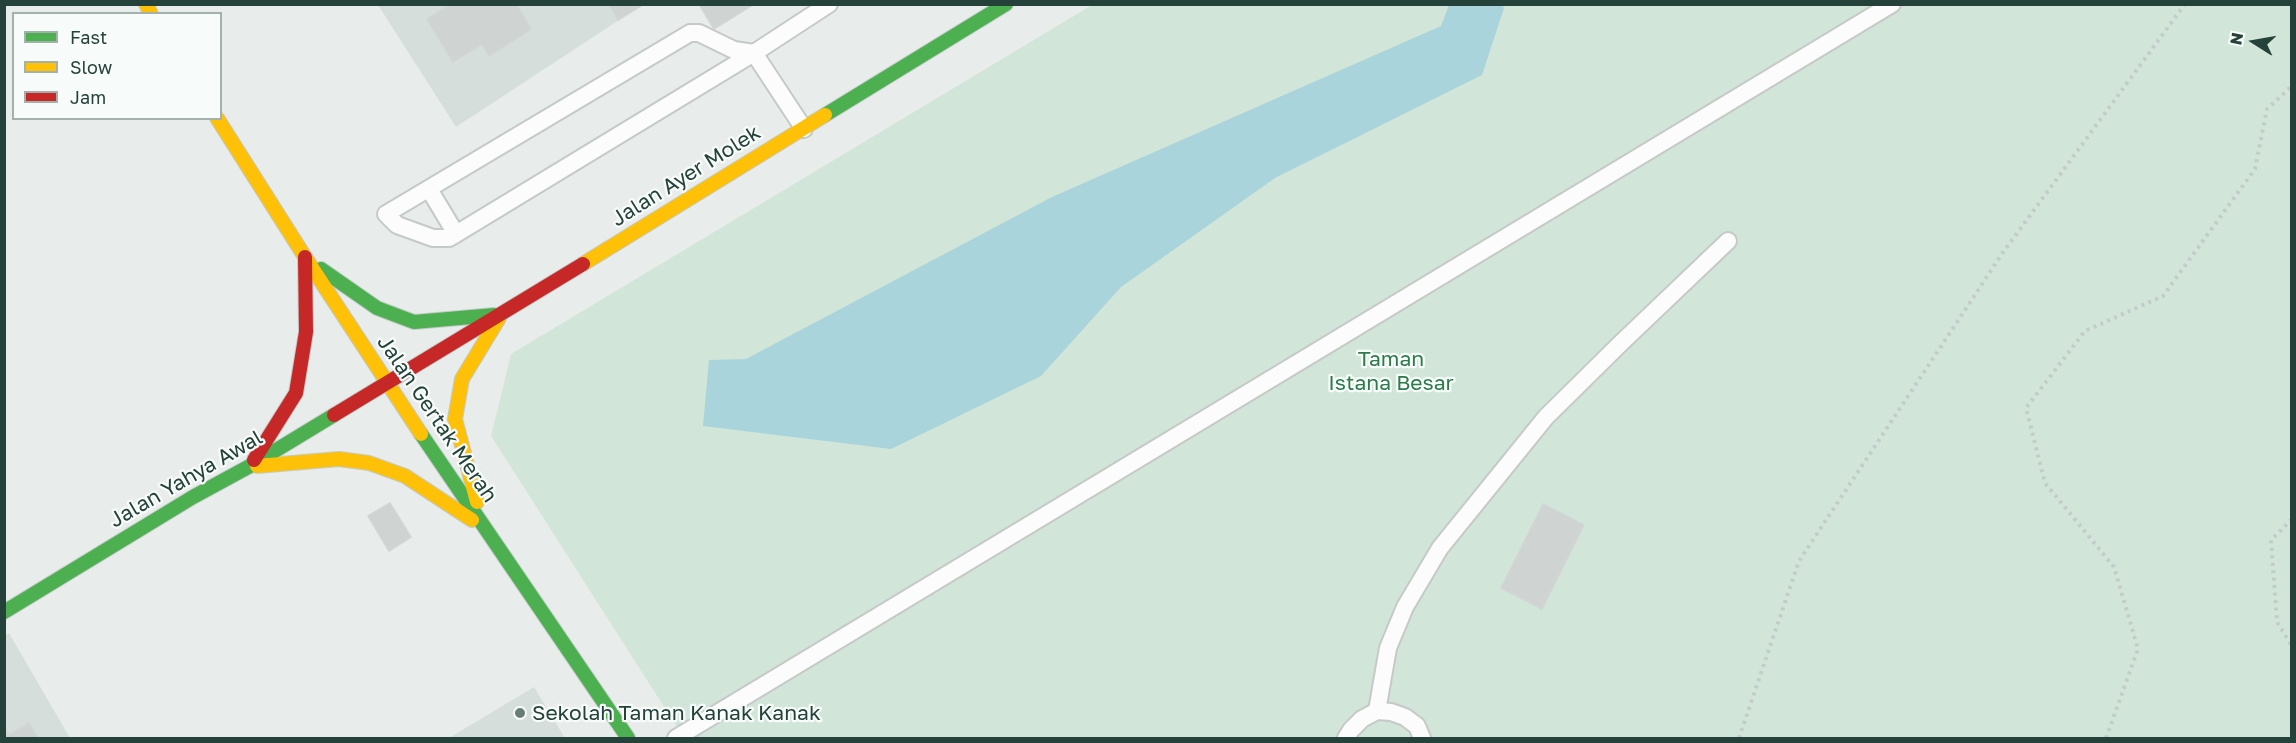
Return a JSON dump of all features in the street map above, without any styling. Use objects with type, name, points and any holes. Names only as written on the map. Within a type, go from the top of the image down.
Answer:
[{"type":"main road","name":"Jalan Ayer Molek","points":[[388,383],[1006,4]]},
{"type":"main road","name":"Jalan Gertak Merah","points":[[218,120],[305,257],[483,527],[628,738]]},
{"type":"main road","points":[[305,257],[377,308],[414,322],[501,314]]},
{"type":"main road","points":[[250,466],[296,393],[306,332],[305,257]]},
{"type":"main road","points":[[483,527],[455,419],[462,379],[501,314]]},
{"type":"main road","name":"Jalan Yahya Awal","points":[[4,612],[388,383]]},
{"type":"main road","points":[[250,466],[339,459],[369,464],[405,476],[483,527]]},
{"type":"lane","points":[[804,129],[754,53],[734,50],[699,33],[690,33],[386,214],[397,225],[433,238],[449,238],[754,53],[829,4]]},
{"type":"lane","points":[[676,738],[1892,4]]},
{"type":"lane","points":[[429,189],[456,234]]},
{"type":"lane","points":[[1377,711],[1388,648],[1405,607],[1440,548],[1546,417],[1621,342],[1728,242]]},
{"type":"lane","points":[[1346,738],[1362,719],[1377,711],[1391,712],[1405,717],[1417,726],[1422,738]]},
{"type":"path","points":[[1739,738],[1799,561],[2004,251],[2185,4]]},
{"type":"path","points":[[2106,738],[2138,649],[2114,567],[2045,483],[2026,408],[2085,331],[2163,296],[2255,169],[2268,109],[2292,86]]},
{"type":"path","points":[[2292,519],[2271,540],[2277,622],[2292,646]]},
{"type":"shaded area","points":[[378,5],[642,5],[456,127]]},
{"type":"shaded area","points":[[9,633],[70,738],[5,738],[4,636]]},
{"type":"shaded area","name":"Sekolah Taman Kanak Kanak","points":[[534,687],[565,738],[449,738]]},
{"type":"green space","name":"Taman Istana Besar","points":[[1092,5],[2291,5],[2291,738],[684,738],[491,436],[511,354]]},
{"type":"water","points":[[1449,5],[1502,5],[1504,8],[1482,75],[1275,178],[1121,287],[1041,376],[891,449],[703,426],[709,360],[746,359],[1052,197],[1441,26]]},
{"type":"building","points":[[451,4],[516,4],[531,29],[489,56],[482,44],[453,62],[427,19]]},
{"type":"building","points":[[609,4],[644,4],[618,20]]},
{"type":"building","points":[[699,4],[754,4],[714,29]]},
{"type":"building","points":[[390,503],[411,537],[389,551],[368,516]]},
{"type":"building","points":[[1543,504],[1584,525],[1542,609],[1501,588]]},
{"type":"building","points":[[29,723],[38,738],[4,738],[4,727],[9,735]]},
{"type":"traffic: fast","points":[[825,115],[1006,4]]},
{"type":"traffic: fast","points":[[321,269],[377,308],[414,322],[494,315]]},
{"type":"traffic: fast","points":[[4,612],[193,497],[250,466],[334,415]]},
{"type":"traffic: fast","points":[[421,434],[628,738]]},
{"type":"traffic: slow","points":[[146,4],[150,12]]},
{"type":"traffic: slow","points":[[583,264],[825,115]]},
{"type":"traffic: slow","points":[[218,120],[421,434]]},
{"type":"traffic: slow","points":[[477,502],[455,419],[462,379],[499,318]]},
{"type":"traffic: slow","points":[[257,466],[339,459],[369,463],[405,476],[472,520]]},
{"type":"traffic: jam","points":[[254,460],[296,393],[306,332],[305,257]]},
{"type":"traffic: jam","points":[[334,415],[583,264]]},
{"type":"place","name":"Sekolah Taman Kanak Kanak","points":[[520,713]]}]
